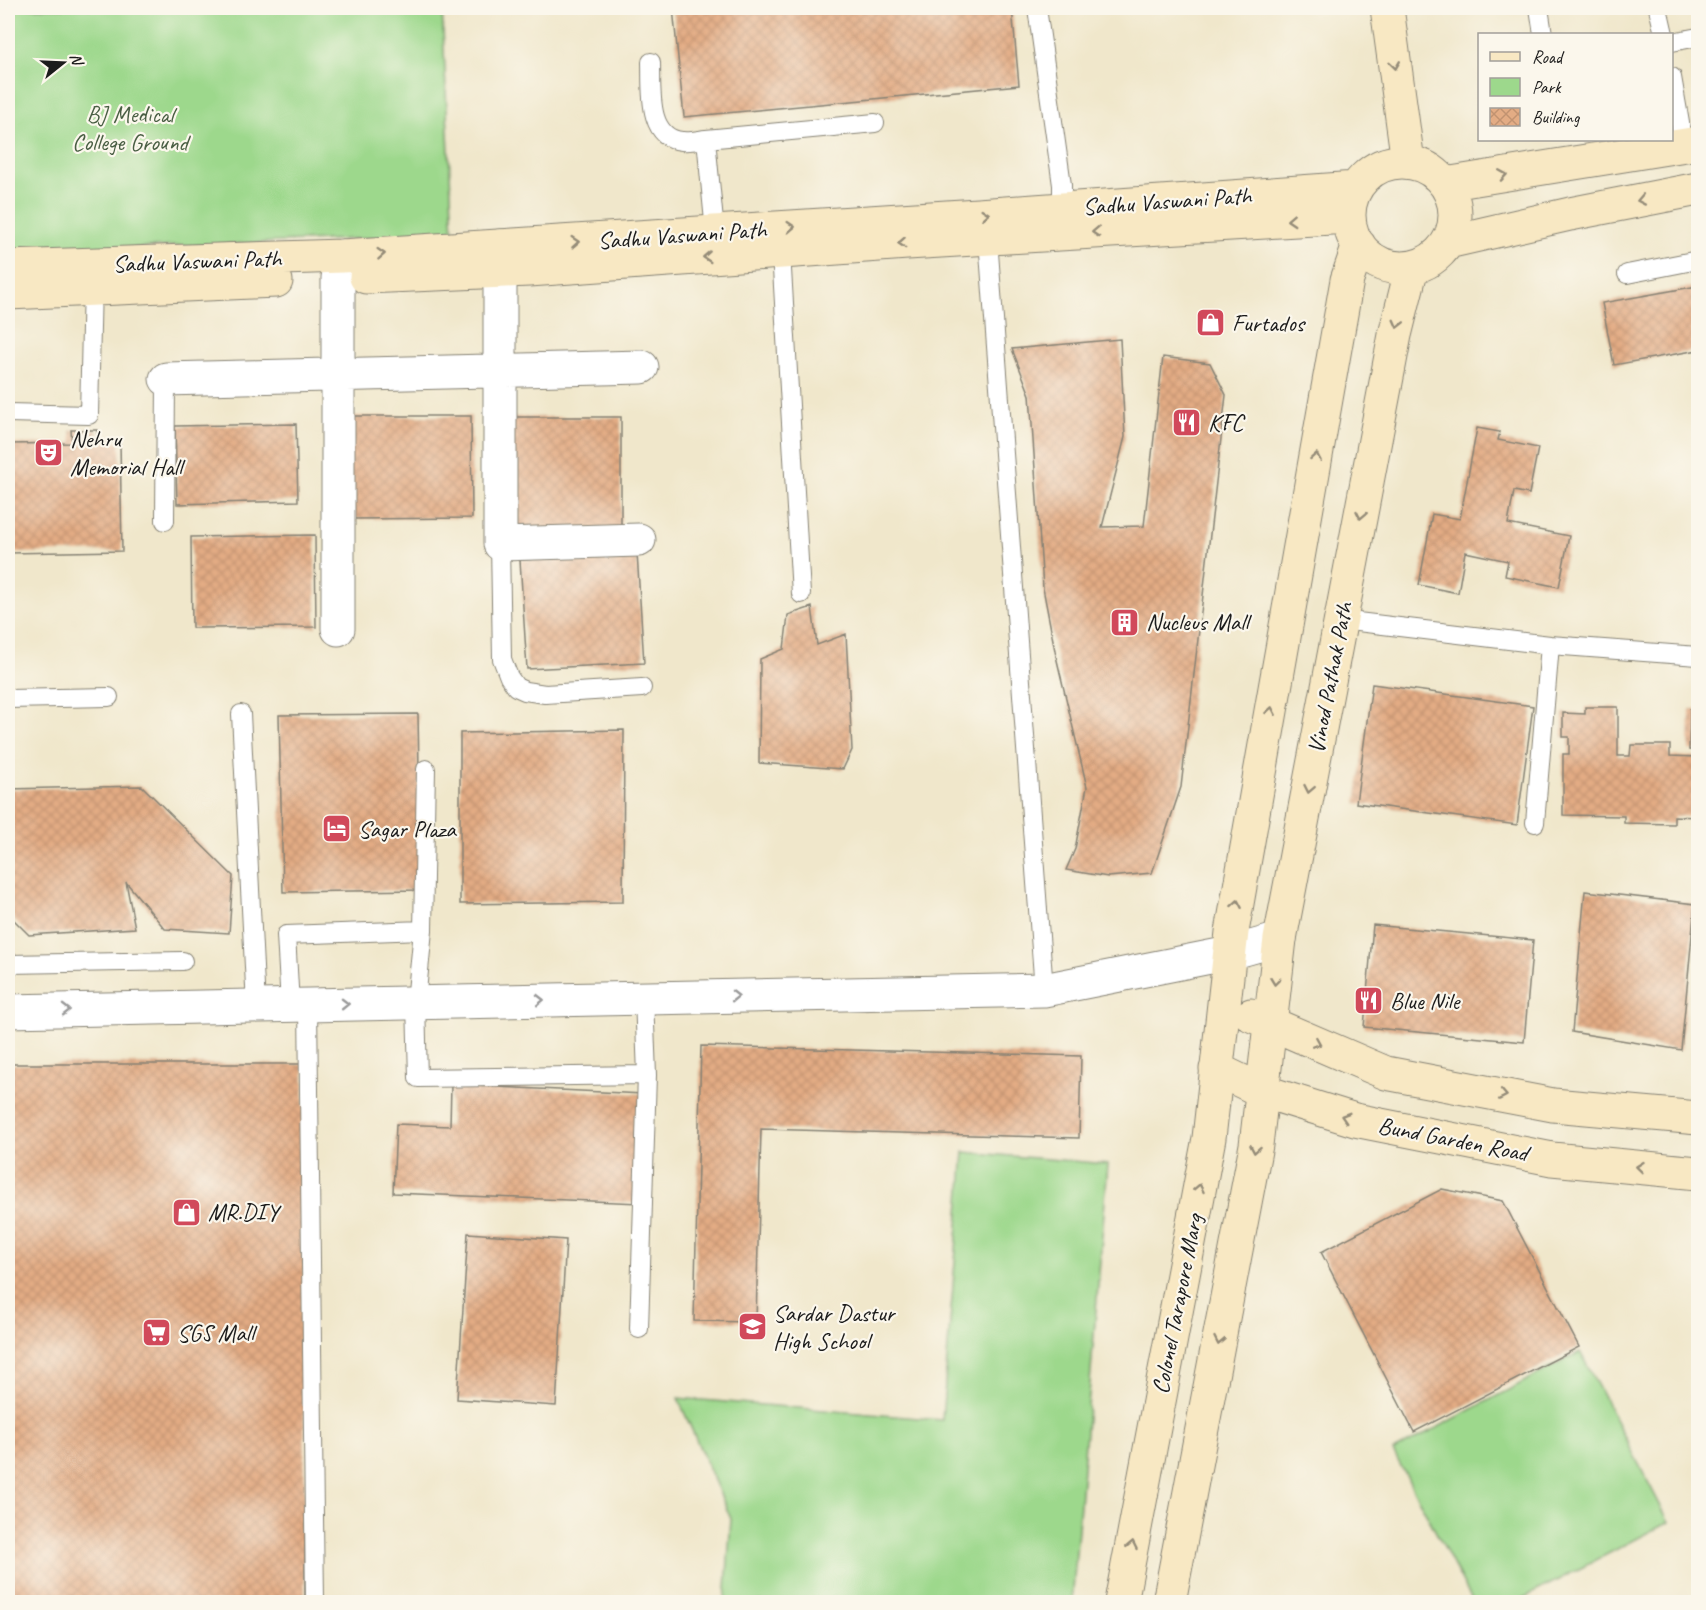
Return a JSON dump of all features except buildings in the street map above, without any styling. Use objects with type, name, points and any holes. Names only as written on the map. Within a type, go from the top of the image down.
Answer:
[{"type":"main road","points":[[1387,8],[1408,162]]},
{"type":"main road","points":[[1445,184],[1691,145]]},
{"type":"main road","points":[[1355,216],[1369,256],[1382,264],[1412,267],[1438,254],[1448,242],[1455,213],[1452,198],[1445,184],[1435,173],[1422,166],[1408,162],[1392,162],[1366,176],[1355,216],[1347,280],[1230,953],[1225,1003],[1386,1073],[1553,1105],[1698,1118]]},
{"type":"main road","points":[[1448,242],[1570,214],[1698,189]]},
{"type":"main road","name":"Sadhu Vaswani Path","points":[[499,259],[715,232],[1062,209],[1355,216]]},
{"type":"main road","name":"Sadhu Vaswani Path","points":[[8,293],[92,277],[340,268],[499,259],[781,252],[1355,216]]},
{"type":"main road","name":"Sadhu Vaswani Path","points":[[8,267],[92,277]]},
{"type":"main road","name":"Vinod Pathak Path","points":[[1262,1091],[1280,939],[1395,334],[1412,267]]},
{"type":"main road","name":"Colonel Tarapore Marg","points":[[1121,1602],[1209,1138],[1225,1003]]},
{"type":"main road","name":"Bund Garden Road","points":[[1216,1069],[1262,1091],[1355,1120],[1552,1159],[1698,1173]]},
{"type":"main road","name":"Colonel Tarapore Marg","points":[[1169,1602],[1256,1145],[1262,1091]]},
{"type":"street","points":[[499,259],[500,544],[639,540]]},
{"type":"street","points":[[338,629],[340,268]]},
{"type":"street","points":[[166,379],[642,366]]},
{"type":"street","points":[[8,1011],[1044,990],[1230,953],[1280,939]]},
{"type":"lane","points":[[1037,8],[1062,185],[1062,209]]},
{"type":"lane","points":[[1539,8],[1544,33]]},
{"type":"lane","points":[[1658,8],[1664,33]]},
{"type":"lane","points":[[1673,42],[1698,37]]},
{"type":"lane","points":[[651,62],[653,101],[658,127],[664,134],[674,139],[682,141],[875,123]]},
{"type":"lane","points":[[1673,84],[1691,145]]},
{"type":"lane","points":[[706,139],[715,232]]},
{"type":"lane","points":[[988,238],[1044,990]]},
{"type":"lane","points":[[781,252],[801,594]]},
{"type":"lane","points":[[1627,274],[1698,260]]},
{"type":"lane","points":[[8,413],[89,416],[92,277]]},
{"type":"lane","points":[[165,521],[166,379]]},
{"type":"lane","points":[[500,544],[502,658],[509,677],[516,687],[545,694],[642,688]]},
{"type":"lane","points":[[1341,620],[1550,645],[1698,656]]},
{"type":"lane","points":[[1535,823],[1550,645]]},
{"type":"lane","points":[[8,699],[109,697]]},
{"type":"lane","points":[[241,714],[256,1006]]},
{"type":"lane","points":[[426,769],[423,930],[416,1002],[418,1078],[647,1075]]},
{"type":"lane","points":[[315,1602],[299,1005],[286,935],[423,930]]},
{"type":"lane","points":[[8,964],[183,961]]},
{"type":"lane","points":[[639,1329],[647,1075],[644,998]]},
{"type":"green space","name":"BJ Medical College Ground","points":[[8,8],[442,8],[453,235],[8,253]]},
{"type":"green space","points":[[964,1152],[1108,1164],[1072,1602],[725,1602],[731,1519],[678,1398],[942,1420]]},
{"type":"green space","points":[[1580,1352],[1669,1522],[1516,1602],[1473,1602],[1393,1451]]},
{"type":"place","name":"Furtados","points":[[1211,323]]},
{"type":"place","name":"KFC","points":[[1187,422]]},
{"type":"place","name":"Nehru Memorial Hall","points":[[49,453]]},
{"type":"place","name":"Nucleus Mall","points":[[1125,622]]},
{"type":"place","name":"Sagar Plaza","points":[[337,829]]},
{"type":"place","name":"Blue Nile","points":[[1369,1001]]},
{"type":"place","name":"MR.DIY","points":[[187,1212]]},
{"type":"place","name":"Sardar Dastur High School","points":[[752,1327]]},
{"type":"place","name":"SGS Mall","points":[[156,1333]]}]
